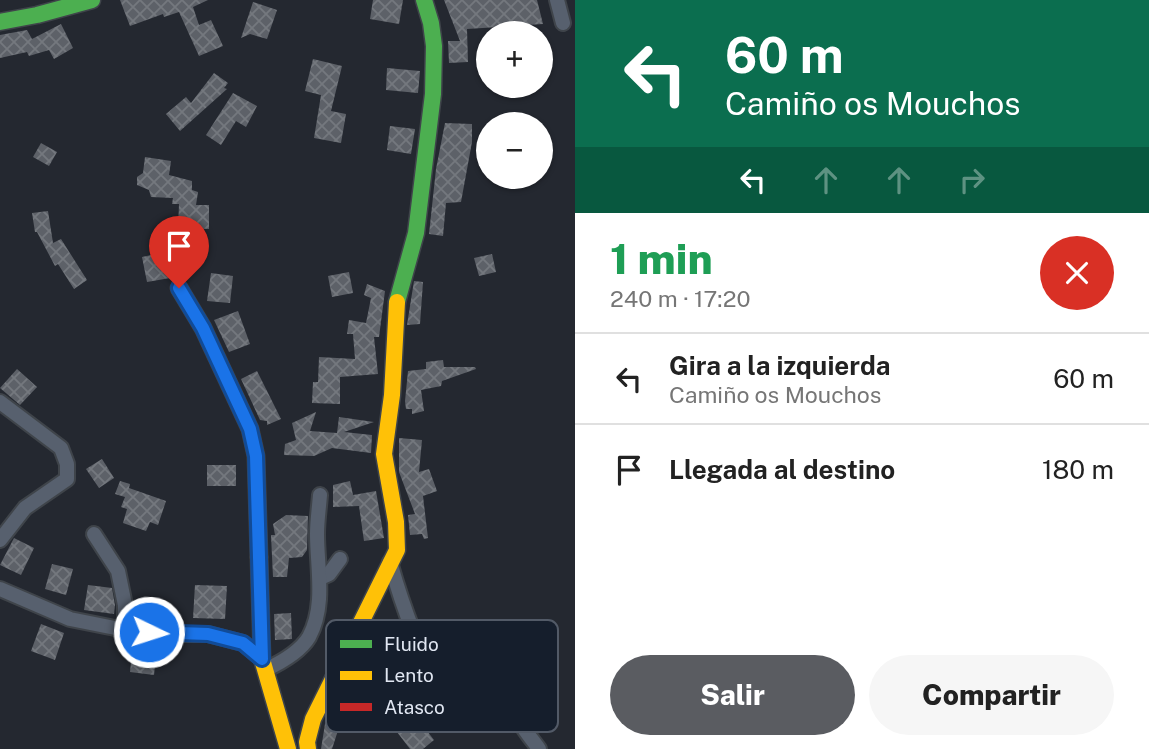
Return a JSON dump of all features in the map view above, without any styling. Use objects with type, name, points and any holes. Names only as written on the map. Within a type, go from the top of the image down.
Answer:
[{"type":"street","points":[[0,22],[92,0]]},
{"type":"street","points":[[362,620],[397,550],[399,531],[384,468],[385,441],[393,388],[395,317],[402,276],[417,231],[420,188],[432,117],[435,38],[431,16],[424,0]]},
{"type":"street","points":[[557,0],[563,23]]},
{"type":"street","points":[[179,288],[203,328],[250,429],[256,456],[264,665],[288,749]]},
{"type":"street","points":[[0,402],[61,449],[67,464],[67,479],[25,508],[0,540]]},
{"type":"street","points":[[264,665],[283,662],[308,639],[316,613],[320,579],[317,535],[320,495]]},
{"type":"street","points":[[94,534],[118,571],[125,604],[125,630]]},
{"type":"street","points":[[320,579],[328,575],[340,559]]},
{"type":"street","points":[[390,562],[408,620]]},
{"type":"street","points":[[0,589],[70,619],[125,630],[208,634],[243,643],[264,665]]},
{"type":"street","points":[[308,749],[307,742],[313,719],[326,692]]},
{"type":"street","points":[[528,732],[539,749]]},
{"type":"building","points":[[120,0],[208,0],[193,7],[199,25],[211,20],[223,46],[199,56],[179,12],[164,17],[163,14],[130,26]]},
{"type":"building","points":[[373,0],[403,0],[399,24],[370,19]]},
{"type":"building","points":[[444,0],[537,0],[542,21],[476,21],[476,28],[467,29],[468,62],[449,63],[448,41],[460,41]]},
{"type":"building","points":[[253,2],[277,10],[267,39],[250,34],[241,38]]},
{"type":"building","points":[[61,24],[73,48],[54,59],[49,50],[29,56],[27,52],[0,58],[0,35],[27,30],[32,39]]},
{"type":"building","points":[[313,59],[342,66],[331,111],[346,114],[341,143],[314,138],[321,95],[305,91]]},
{"type":"building","points":[[387,68],[420,71],[418,93],[386,90]]},
{"type":"building","points":[[214,73],[228,83],[224,88],[227,89],[180,131],[166,114],[186,97],[191,103]]},
{"type":"building","points":[[233,93],[257,106],[246,127],[236,121],[221,145],[206,135]]},
{"type":"building","points":[[445,123],[472,124],[472,142],[461,202],[446,203],[443,236],[429,234],[436,169]]},
{"type":"building","points":[[390,126],[415,129],[411,154],[387,150]]},
{"type":"building","points":[[41,143],[57,152],[49,166],[33,157]]},
{"type":"building","points":[[145,157],[171,161],[169,175],[192,181],[192,190],[198,192],[196,205],[209,205],[209,229],[178,228],[179,204],[172,204],[173,198],[151,197],[149,190],[137,185],[137,177],[143,173]]},
{"type":"building","points":[[48,211],[53,243],[61,239],[87,280],[74,289],[58,264],[55,266],[35,232],[32,213]]},
{"type":"building","points":[[165,252],[170,278],[147,282],[142,257]]},
{"type":"building","points":[[492,254],[496,272],[479,276],[474,258]]},
{"type":"building","points":[[349,272],[353,293],[332,297],[328,276]]},
{"type":"building","points":[[211,273],[233,276],[230,303],[207,301]]},
{"type":"building","points":[[414,281],[423,282],[420,324],[407,325]]},
{"type":"building","points":[[367,284],[385,291],[379,337],[374,337],[378,374],[340,377],[340,404],[312,403],[313,382],[318,382],[319,357],[355,359],[353,334],[347,334],[349,320],[366,323],[371,298],[364,295]]},
{"type":"building","points":[[238,311],[250,344],[229,352],[214,320]]},
{"type":"building","points":[[443,360],[444,367],[476,369],[442,381],[441,386],[421,390],[424,411],[412,414],[412,409],[406,409],[405,401],[408,371],[426,369],[426,362]]},
{"type":"building","points":[[17,369],[37,387],[20,405],[0,388]]},
{"type":"building","points":[[257,371],[281,419],[267,425],[267,421],[260,420],[241,379]]},
{"type":"building","points":[[316,412],[310,431],[337,433],[339,417],[374,422],[344,432],[372,435],[371,453],[332,448],[314,456],[284,455],[285,444],[296,440],[292,423]]},
{"type":"building","points":[[399,438],[422,440],[419,472],[429,469],[437,491],[423,496],[428,538],[424,539],[422,534],[410,535],[408,515],[415,514],[399,472]]},
{"type":"building","points":[[102,459],[114,478],[99,488],[86,469]]},
{"type":"building","points":[[207,465],[236,465],[236,486],[207,486]]},
{"type":"building","points":[[120,481],[130,484],[129,488],[166,501],[158,525],[150,522],[146,531],[123,523],[127,509],[121,507],[125,497],[115,494]]},
{"type":"building","points":[[350,481],[353,495],[376,491],[384,538],[364,541],[359,506],[333,507],[333,485]]},
{"type":"building","points":[[286,515],[308,516],[307,550],[302,557],[289,558],[287,577],[273,577],[273,524]]},
{"type":"building","points":[[14,538],[34,548],[21,575],[0,565]]},
{"type":"building","points":[[52,564],[73,569],[66,595],[45,589]]},
{"type":"building","points":[[88,585],[112,588],[114,614],[84,610]]},
{"type":"building","points":[[195,585],[227,586],[225,619],[193,618]]},
{"type":"building","points":[[291,613],[292,639],[275,640],[274,614]]},
{"type":"building","points":[[41,624],[64,633],[55,660],[31,651]]},
{"type":"building","points":[[133,641],[157,643],[154,675],[130,672]]},
{"type":"building","points":[[326,722],[326,732],[338,732],[332,749],[321,749]]},
{"type":"building","points":[[397,732],[428,732],[434,740],[423,749],[410,749]]},
{"type":"traffic: fast","points":[[0,22],[92,0]]},
{"type":"traffic: fast","points":[[397,302],[416,233],[433,94],[434,46],[424,0]]},
{"type":"traffic: slow","points":[[362,620],[397,550],[396,522],[384,454],[392,395],[397,302]]},
{"type":"traffic: slow","points":[[259,557],[262,659],[288,749]]},
{"type":"traffic: slow","points":[[308,749],[307,742],[313,719],[326,693]]},
{"type":"traffic: jam","points":[[179,288],[203,328],[250,429],[256,456],[259,557]]},
{"type":"route","points":[[149,632],[208,634],[243,643],[262,659],[256,456],[250,429],[203,328],[179,288]]}]
